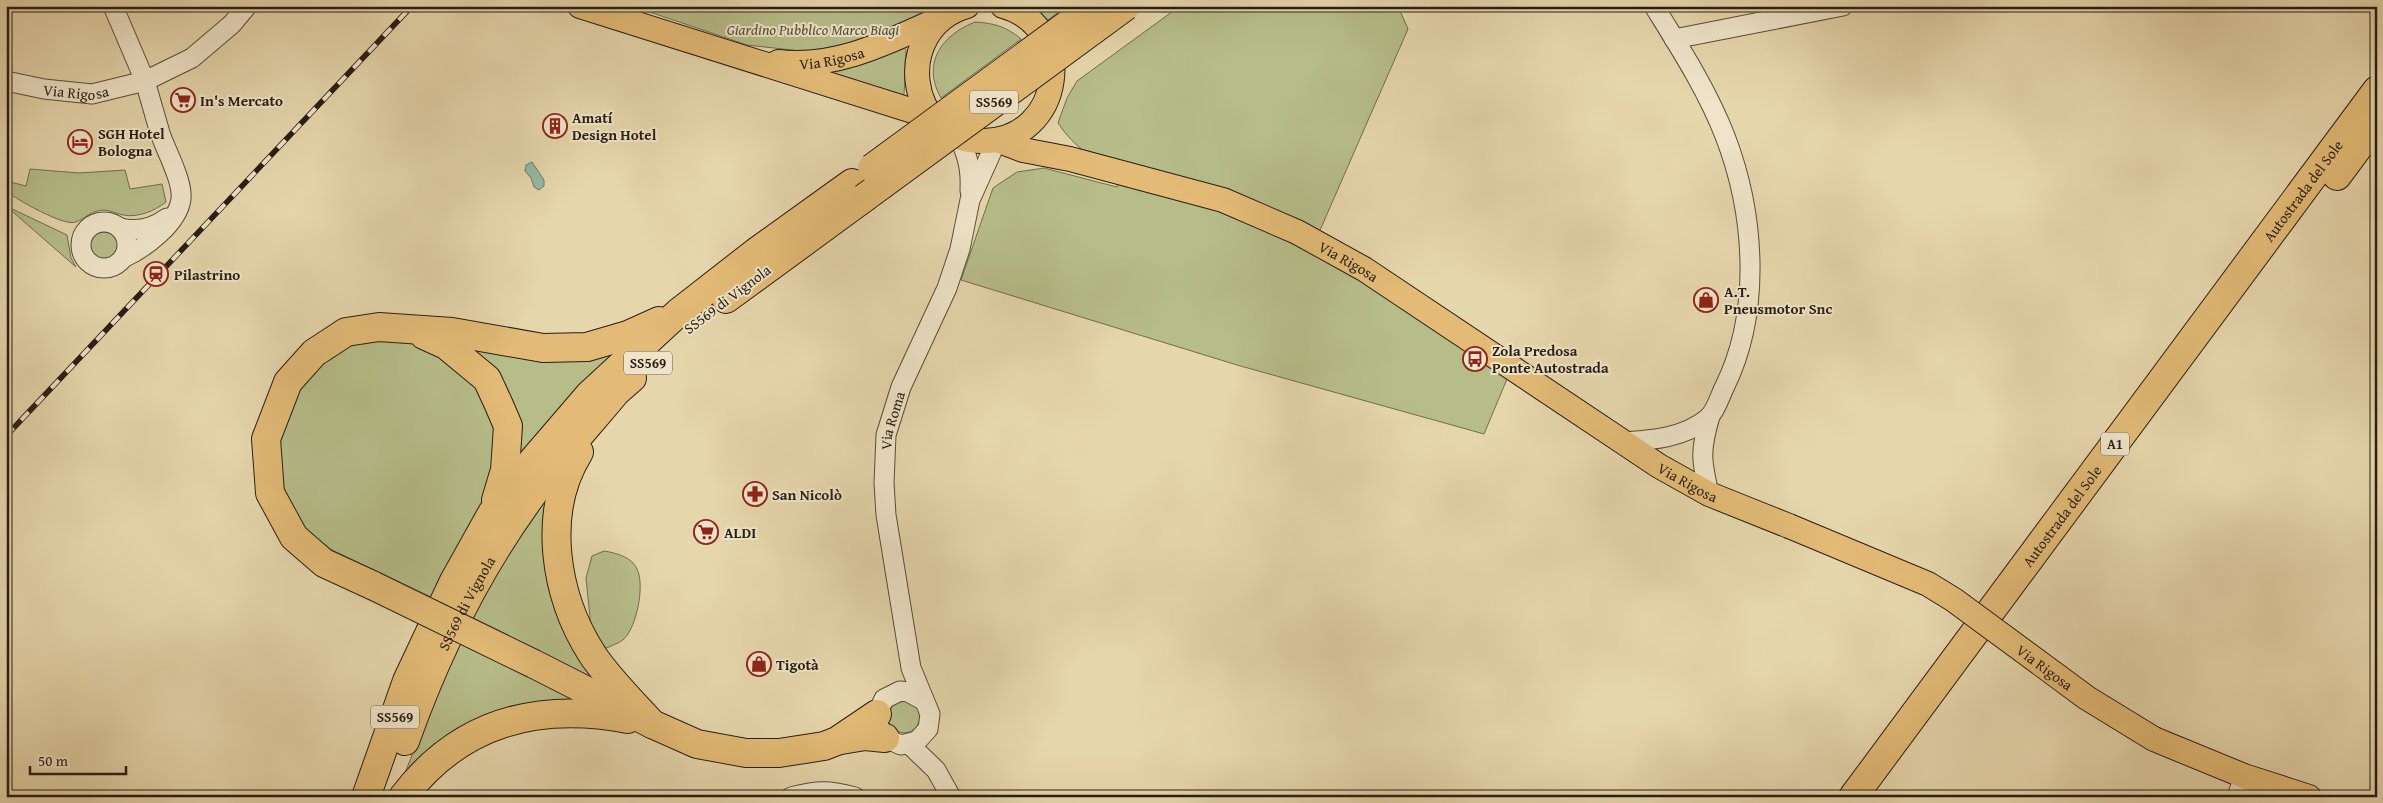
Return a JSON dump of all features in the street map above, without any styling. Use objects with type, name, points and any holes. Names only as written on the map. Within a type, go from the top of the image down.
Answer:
[{"type":"highway","name":"SS569 di Vignola","points":[[386,797],[440,655],[479,575],[532,494],[616,392],[687,328],[1093,6]]},
{"type":"highway","name":"SS569 di Vignola","points":[[366,797],[407,681],[454,581],[492,513],[534,459],[589,395],[678,312],[756,252],[858,191],[1126,6]]},
{"type":"highway","name":"Autostrada del Sole","points":[[1853,797],[2377,90]]},
{"type":"highway","name":"Autostrada del Sole","points":[[1875,797],[2377,122]]},
{"type":"highway","points":[[678,312],[628,335],[587,347],[543,348],[452,332],[379,328],[346,332],[314,353],[288,382],[266,439],[270,493],[294,537],[324,563],[652,724],[697,744],[746,753],[799,751],[858,736],[891,723]]},
{"type":"highway","points":[[414,330],[446,345],[487,379],[508,426],[505,470],[492,513]]},
{"type":"highway","points":[[616,392],[572,464],[558,505],[557,561],[571,616],[592,655],[652,724]]},
{"type":"highway","points":[[403,797],[416,779],[442,755],[466,738],[535,714],[576,714],[616,717],[652,724]]},
{"type":"main road","name":"Via Rigosa","points":[[580,6],[634,25],[932,117]]},
{"type":"main road","points":[[966,6],[945,16],[928,33],[917,59],[916,73],[918,91],[932,117],[943,128],[971,140],[996,140],[1016,134],[1038,116],[1049,95],[1052,82],[1051,54],[1046,41],[1029,20],[1003,6]]},
{"type":"main road","name":"Via Rigosa","points":[[739,58],[794,64],[839,60],[881,45],[945,16]]},
{"type":"main road","name":"Via Rigosa","points":[[1038,116],[1046,138],[1070,159]]},
{"type":"main road","name":"Via Rigosa","points":[[996,140],[1023,150],[1070,159],[1222,200],[1297,232],[1364,269],[1658,466],[1709,494],[1895,568],[1928,584],[1954,600],[2087,698],[2154,739],[2240,786],[2309,797]]},
{"type":"street","points":[[113,6],[146,81],[160,132],[180,187],[181,200],[178,210],[164,229],[137,252],[123,258],[112,266],[98,267],[86,260],[80,247],[83,233],[94,224],[108,222],[130,231],[146,229],[156,225],[178,210]]},
{"type":"street","name":"Via Rigosa","points":[[6,81],[44,89],[92,94],[146,81],[192,58],[232,24],[247,6]]},
{"type":"street","points":[[1654,6],[1692,67],[1725,136],[1744,202],[1749,243],[1747,317],[1740,351],[1710,416],[1702,444],[1702,465],[1709,494]]},
{"type":"street","points":[[1674,39],[1843,6]]},
{"type":"street","name":"Via Roma","points":[[936,770],[928,729],[930,714],[911,668],[908,653],[884,503],[886,435],[901,387],[947,288],[960,249],[970,200],[971,171],[968,154],[958,136]]},
{"type":"street","name":"Via Roma","points":[[970,200],[986,159],[996,140]]},
{"type":"street","points":[[120,228],[127,242],[123,258]]},
{"type":"street","points":[[1622,442],[1664,438],[1688,431],[1710,416]]},
{"type":"street","name":"Via Roma","points":[[908,653],[891,723],[936,770],[951,797]]},
{"type":"street","points":[[923,700],[908,692],[891,723],[917,741],[928,729]]},
{"type":"street","points":[[791,797],[829,790],[855,797]]},
{"type":"green space","name":"Giardino Pubblico Marco Biagi","points":[[632,6],[931,6],[903,25],[851,44],[810,52],[747,45]]},
{"type":"green space","points":[[1024,6],[1066,6],[1044,23]]},
{"type":"green space","points":[[1180,6],[1398,6],[1408,29],[1317,237],[1512,367],[1484,434],[1237,365],[961,280],[993,188],[1017,172],[1044,168],[1117,187],[1121,168],[1085,152],[1058,123],[1067,98],[1077,81]]},
{"type":"green space","points":[[975,22],[1000,26],[1011,31],[1021,39],[941,98],[935,85],[933,73],[934,62],[938,52],[953,34]]},
{"type":"green space","points":[[904,47],[906,50],[903,99],[818,71]]},
{"type":"green space","points":[[30,169],[79,173],[125,170],[130,189],[162,184],[166,202],[140,215],[128,216],[100,210],[76,222],[61,220],[29,206],[6,191],[6,181],[26,186]]},
{"type":"green space","points":[[6,206],[67,235],[71,258],[76,267]]},
{"type":"green space","points":[[104,232],[114,236],[118,246],[114,256],[104,260],[94,256],[90,246],[94,236]]},
{"type":"green space","points":[[411,339],[446,352],[481,385],[499,421],[491,493],[433,598],[332,550],[300,526],[280,488],[276,441],[292,396],[321,359],[363,340]]},
{"type":"green space","points":[[452,339],[631,339],[519,467],[521,438],[512,402]]},
{"type":"green space","points":[[557,479],[550,523],[603,689],[470,617],[509,546]]},
{"type":"green space","points":[[604,551],[618,554],[631,561],[637,569],[640,585],[636,615],[629,633],[622,640],[607,648],[596,640],[591,627],[586,578],[592,556]]},
{"type":"green space","points":[[456,642],[592,704],[566,704],[400,786]]},
{"type":"green space","points":[[904,701],[916,705],[920,717],[916,729],[904,733],[892,729],[888,717],[892,705]]},
{"type":"shaded area","points":[[532,162],[544,180],[544,186],[539,190],[534,187],[531,178],[525,171],[526,165]]},
{"type":"railway","points":[[6,436],[412,6]]},
{"type":"place","name":"In's Mercato","points":[[183,100]]},
{"type":"place","name":"Amatí Design Hotel","points":[[555,126]]},
{"type":"place","name":"SGH Hotel Bologna","points":[[80,142]]},
{"type":"place","name":"Pilastrino","points":[[156,274]]},
{"type":"place","name":"A.T. Pneusmotor Snc","points":[[1706,300]]},
{"type":"place","name":"Zola Predosa Ponte Autostrada","points":[[1475,359]]},
{"type":"place","name":"San Nicolò","points":[[755,494]]},
{"type":"place","name":"ALDI","points":[[706,532]]},
{"type":"place","name":"Tigotà","points":[[759,664]]}]
